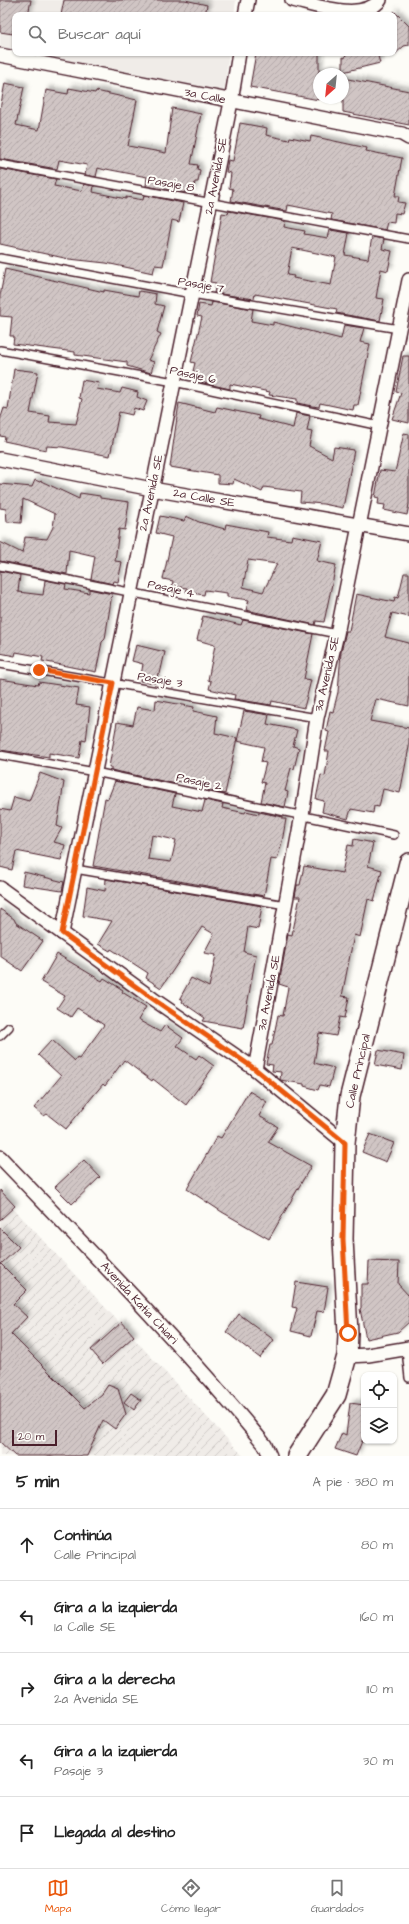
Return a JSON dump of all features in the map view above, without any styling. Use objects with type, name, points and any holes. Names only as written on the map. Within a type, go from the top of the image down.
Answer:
[{"type":"street","points":[[246,12],[248,0]]},
{"type":"street","points":[[292,0],[341,11],[357,11],[378,3]]},
{"type":"street","name":"3a Calle","points":[[0,56],[402,134],[409,138]]},
{"type":"street","name":"2a Avenida SE","points":[[62,933],[231,102],[239,56]]},
{"type":"street","name":"3a Avenida SE","points":[[255,1069],[286,905],[317,718],[337,634],[409,280]]},
{"type":"street","name":"2a Calle SE","points":[[0,459],[358,527],[409,534]]},
{"type":"street","name":"Calle Principal","points":[[297,1456],[336,1396],[346,1356],[348,1333],[343,1239],[345,1143],[350,1096],[404,903],[409,863]]},
{"type":"street","points":[[0,888],[153,999],[255,1069],[345,1143]]},
{"type":"street","name":"Avenida Katia Chiari","points":[[0,1157],[122,1284],[216,1386],[265,1446],[270,1456]]},
{"type":"street","points":[[346,1356],[408,1349]]},
{"type":"lane","name":"Pasaje 8","points":[[0,164],[409,239]]},
{"type":"lane","name":"Pasaje 7","points":[[0,258],[192,294],[399,330]]},
{"type":"lane","name":"Pasaje 6","points":[[0,350],[174,382],[380,426]]},
{"type":"lane","name":"Pasaje 4","points":[[0,566],[337,634]]},
{"type":"lane","name":"Pasaje 3","points":[[0,664],[317,718]]},
{"type":"lane","name":"Pasaje 2","points":[[0,755],[95,772],[302,814],[394,835]]},
{"type":"lane","points":[[75,869],[286,905]]},
{"type":"lane","points":[[0,1036],[9,1027]]},
{"type":"lane","points":[[408,1349],[409,1378]]},
{"type":"shaded area","points":[[0,0],[236,0],[234,12],[12,12],[12,49],[0,47]]},
{"type":"shaded area","points":[[44,56],[229,56],[224,91]]},
{"type":"shaded area","points":[[0,1194],[243,1456],[0,1456]]},
{"type":"building","points":[[0,0],[31,0],[29,12],[12,12],[12,34],[0,32]]},
{"type":"building","points":[[64,0],[185,0],[207,5],[206,12],[62,12]]},
{"type":"building","points":[[397,14],[409,26],[409,45],[404,46],[397,52]]},
{"type":"building","points":[[255,56],[319,56],[319,68],[313,68],[313,99],[250,87]]},
{"type":"building","points":[[378,56],[380,63],[349,71],[349,68],[343,68],[343,57]]},
{"type":"building","points":[[349,79],[409,91],[409,125],[343,112],[343,104],[349,104]]},
{"type":"building","points":[[5,83],[24,87],[16,125],[39,130],[46,90],[68,94],[69,88],[95,93],[96,91],[137,100],[128,146],[166,153],[172,108],[201,114],[191,164],[198,165],[197,169],[200,170],[198,182],[195,182],[193,192],[185,191],[185,193],[146,186],[147,177],[106,169],[98,168],[96,177],[85,175],[87,165],[59,160],[57,169],[0,159],[0,109]]},
{"type":"building","points":[[240,123],[267,128],[266,135],[289,140],[290,137],[310,141],[311,136],[367,148],[366,151],[402,158],[395,196],[399,196],[398,202],[405,203],[402,214],[395,213],[394,223],[387,222],[385,230],[331,220],[332,214],[288,205],[287,211],[231,201],[233,189],[229,188],[231,173],[226,172],[228,160],[233,161]]},
{"type":"building","points":[[0,169],[56,179],[54,186],[82,191],[84,184],[94,186],[93,192],[126,199],[126,197],[143,200],[144,195],[183,203],[179,222],[172,220],[163,266],[155,265],[153,273],[106,263],[69,259],[0,244]]},
{"type":"building","points":[[229,211],[285,221],[284,227],[305,231],[304,234],[328,238],[330,230],[349,233],[345,255],[368,259],[372,237],[384,239],[382,249],[392,251],[388,271],[381,269],[376,298],[384,299],[380,321],[336,313],[337,309],[255,294],[254,299],[214,293],[216,283],[210,282],[222,213],[228,214]],"holes":[[[292,248],[336,257],[331,285],[293,278],[294,276],[287,275]]]},
{"type":"building","points":[[5,269],[104,292],[104,290],[138,296],[139,291],[156,294],[155,304],[164,306],[157,332],[161,334],[148,360],[154,362],[151,373],[127,366],[127,362],[75,355],[75,352],[13,344],[14,336],[10,336],[12,317],[0,316],[0,296]]},
{"type":"building","points":[[212,302],[253,309],[251,321],[273,325],[273,322],[341,339],[344,325],[364,328],[360,342],[370,344],[358,405],[354,405],[353,410],[320,403],[319,407],[312,406],[297,403],[297,399],[269,395],[270,392],[230,384],[230,389],[195,381],[197,372],[193,371],[195,363],[191,362],[202,317],[197,316],[199,304],[211,306]]},
{"type":"building","points":[[403,356],[409,356],[409,423],[392,419],[401,393],[396,392]]},
{"type":"building","points":[[14,369],[38,372],[30,413],[50,416],[49,422],[76,424],[82,399],[79,398],[82,380],[99,383],[97,389],[120,393],[122,388],[138,392],[137,397],[147,401],[143,411],[134,408],[132,415],[119,412],[110,456],[62,447],[47,446],[46,450],[4,441],[5,437],[0,436],[0,420],[4,408],[8,409]]},
{"type":"building","points":[[179,403],[215,412],[217,407],[259,416],[258,419],[293,428],[296,413],[310,416],[307,431],[312,432],[309,446],[332,458],[334,447],[354,450],[343,508],[300,502],[301,492],[264,487],[262,492],[234,479],[233,484],[218,483],[218,475],[170,467]]},
{"type":"building","points":[[404,433],[409,434],[409,504],[407,515],[384,510],[385,505],[378,504],[379,498],[375,497],[380,470],[395,472]]},
{"type":"building","points":[[35,480],[41,481],[79,499],[80,493],[100,496],[100,498],[129,502],[125,530],[119,529],[115,561],[122,562],[118,582],[114,581],[113,584],[91,579],[95,556],[69,550],[67,574],[0,561],[0,542],[22,553],[25,537],[47,539],[53,527],[55,514],[23,499],[21,523],[7,522],[6,509],[0,508],[0,484],[32,487]]},
{"type":"building","points":[[160,516],[184,521],[186,516],[199,522],[225,529],[226,524],[268,532],[267,537],[291,540],[292,535],[322,541],[317,561],[336,565],[324,622],[316,621],[315,625],[246,610],[249,600],[227,597],[227,593],[205,590],[204,595],[186,592],[187,588],[172,586],[173,581],[163,579],[172,537],[156,533]],"holes":[[[248,560],[277,564],[263,592],[243,587]]]},
{"type":"building","points":[[0,571],[20,575],[18,592],[43,595],[45,580],[66,584],[65,589],[89,593],[89,589],[112,594],[105,639],[102,642],[96,672],[42,661],[43,657],[16,652],[15,656],[0,653]]},
{"type":"building","points":[[404,573],[409,573],[409,617],[392,613],[385,637],[409,643],[409,706],[376,699],[370,721],[409,728],[409,747],[400,793],[383,789],[379,807],[374,806],[373,813],[351,809],[348,819],[322,812],[324,801],[316,799],[321,775],[325,776],[329,751],[325,751],[329,732],[326,731],[330,711],[333,712],[338,692],[341,652],[346,631],[349,631],[356,594],[394,602],[395,597],[398,598]]},
{"type":"building","points":[[203,616],[241,625],[243,620],[313,634],[304,679],[311,680],[304,708],[272,701],[271,705],[234,699],[235,695],[209,689],[211,681],[208,680],[215,645],[197,640]]},
{"type":"building","points":[[136,645],[165,652],[160,674],[158,673],[156,683],[140,681],[143,664],[132,661]]},
{"type":"building","points":[[0,679],[38,685],[39,682],[79,688],[76,705],[90,707],[86,741],[82,740],[79,758],[49,753],[49,757],[0,750]]},
{"type":"building","points":[[156,700],[194,707],[193,711],[217,716],[215,733],[237,738],[225,794],[177,781],[176,784],[111,770],[111,767],[109,767],[117,722],[133,725],[137,707],[155,710]]},
{"type":"building","points":[[244,711],[269,715],[267,724],[297,730],[293,746],[299,748],[294,769],[291,768],[285,791],[288,792],[285,807],[261,802],[265,783],[261,782],[266,763],[261,762],[264,747],[237,741]]},
{"type":"building","points":[[40,773],[64,782],[57,826],[62,828],[54,842],[65,845],[61,860],[16,851],[12,870],[0,867],[0,809],[10,811],[14,797],[29,801]]},
{"type":"building","points":[[115,781],[175,794],[172,806],[202,812],[205,800],[223,804],[222,808],[245,813],[246,811],[259,814],[259,812],[283,817],[283,819],[286,819],[282,842],[277,860],[271,859],[264,896],[93,866],[105,798],[108,799]],"holes":[[[152,835],[176,840],[171,862],[148,859]]]},
{"type":"building","points":[[354,839],[373,843],[368,866],[382,870],[374,901],[368,899],[360,937],[354,935],[342,996],[349,997],[345,1018],[340,1017],[336,1036],[319,1033],[314,1063],[334,1068],[329,1087],[320,1085],[318,1090],[304,1086],[304,1084],[280,1080],[281,1072],[272,1071],[273,1065],[266,1064],[270,1045],[272,1045],[278,1015],[283,1016],[288,987],[279,984],[288,934],[292,935],[300,897],[295,897],[297,885],[300,885],[304,866],[342,873],[348,845],[353,846]]},
{"type":"building","points":[[24,872],[64,882],[62,891],[22,885]]},
{"type":"building","points":[[106,879],[262,906],[258,929],[248,927],[244,952],[256,955],[243,1028],[203,1021],[205,1018],[182,1002],[183,1000],[180,998],[191,978],[209,987],[216,955],[204,953],[214,934],[202,927],[161,988],[146,978],[148,973],[111,949],[110,951],[98,944],[112,921],[83,916],[87,887],[105,891]]},
{"type":"building","points":[[0,909],[14,919],[16,923],[43,941],[22,971],[0,956]]},
{"type":"building","points":[[57,954],[102,981],[104,978],[123,990],[122,992],[146,1007],[138,1020],[160,1032],[165,1025],[183,1038],[177,1046],[196,1059],[199,1055],[214,1066],[186,1105],[153,1079],[152,1081],[124,1060],[105,1086],[103,1084],[66,1129],[47,1114],[44,1116],[34,1108],[61,1076],[38,1055],[52,1040],[75,1061],[77,1058],[79,1059],[104,1025],[77,1008],[71,1017],[57,1008],[65,996],[41,982]]},
{"type":"building","points":[[378,1050],[404,1055],[402,1070],[375,1065]]},
{"type":"building","points":[[249,1091],[267,1102],[259,1116],[278,1127],[268,1142],[311,1166],[269,1239],[222,1212],[187,1189],[217,1136],[221,1138]]},
{"type":"building","points":[[370,1134],[394,1143],[386,1162],[362,1152]]},
{"type":"building","points":[[84,1160],[100,1177],[72,1204],[55,1187]]},
{"type":"building","points":[[0,1190],[15,1206],[0,1220]]},
{"type":"building","points":[[0,1228],[19,1247],[1,1264],[27,1290],[13,1304],[27,1317],[11,1334],[85,1408],[102,1394],[108,1385],[118,1389],[126,1414],[115,1429],[103,1420],[87,1456],[15,1456],[0,1442]]},
{"type":"building","points":[[369,1261],[399,1262],[398,1284],[409,1296],[409,1322],[398,1332],[366,1339],[360,1309],[361,1284],[368,1284]]},
{"type":"building","points":[[296,1282],[328,1287],[324,1312],[317,1311],[311,1336],[291,1331],[297,1308],[292,1307]]},
{"type":"building","points":[[239,1314],[274,1340],[260,1358],[226,1332]]},
{"type":"building","points":[[122,1322],[134,1336],[103,1364],[91,1350]]},
{"type":"building","points":[[131,1393],[141,1400],[134,1410],[124,1402]]},
{"type":"building","points":[[350,1403],[361,1405],[361,1444],[356,1456],[335,1449],[342,1433],[346,1435]]},
{"type":"route","points":[[39,670],[113,683],[62,933],[153,999],[255,1069],[329,1128],[345,1143],[343,1239],[348,1333]]}]
